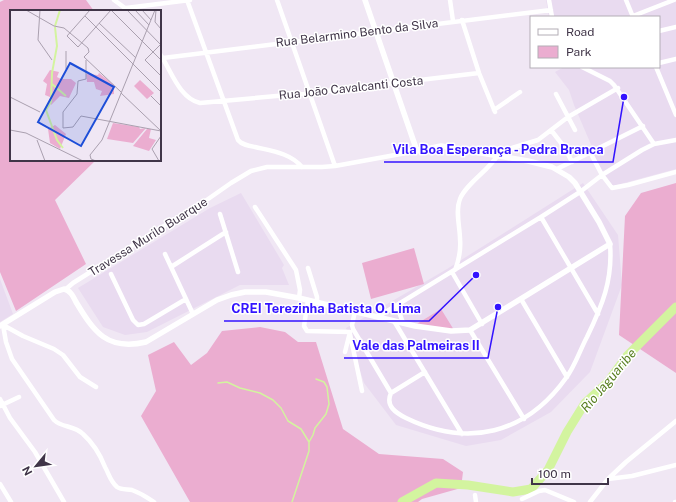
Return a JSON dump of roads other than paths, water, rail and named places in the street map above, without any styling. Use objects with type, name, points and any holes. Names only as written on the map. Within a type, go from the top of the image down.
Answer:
[{"type":"street","points":[[114,0],[128,10],[188,0],[205,52],[236,137],[240,143],[287,156],[294,159],[302,167]]},
{"type":"street","points":[[277,0],[335,166]]},
{"type":"street","points":[[352,330],[391,393],[389,402],[391,406],[400,415],[430,428],[462,434],[489,432],[506,427],[524,419],[552,396],[567,377],[598,314],[609,282],[611,265],[610,244],[599,222],[569,177],[557,169],[528,161],[441,146],[417,150],[365,0]]},
{"type":"street","points":[[450,0],[453,21]]},
{"type":"street","points":[[550,0],[552,16]]},
{"type":"street","points":[[626,0],[633,16],[674,0]]},
{"type":"street","name":"Rua Belarmino Bento da Silva","points":[[161,56],[292,42],[551,10]]},
{"type":"street","points":[[462,20],[479,73],[494,111],[520,92]]},
{"type":"street","points":[[660,31],[676,27]]},
{"type":"street","name":"Rua João Cavalcanti Costa","points":[[161,56],[178,85],[189,99],[200,103],[310,94],[479,73]]},
{"type":"street","points":[[660,63],[676,59]]},
{"type":"street","points":[[584,68],[610,81],[618,88],[654,144]]},
{"type":"street","points":[[656,68],[676,115]]},
{"type":"street","points":[[482,324],[454,271],[459,258],[459,202],[464,191],[501,156],[512,148],[538,140],[568,117],[618,88]]},
{"type":"street","points":[[556,94],[575,130]]},
{"type":"street","points":[[557,169],[643,126]]},
{"type":"street","points":[[551,130],[565,148],[572,162]]},
{"type":"street","points":[[378,316],[541,217],[580,192],[602,175],[642,150],[654,144],[676,140]]},
{"type":"street","name":"Travessa Murilo Buarque","points":[[1,325],[56,292],[66,289],[73,283],[251,171],[267,167],[335,166],[417,150]]},
{"type":"street","points":[[590,152],[609,186],[615,188],[676,172]]},
{"type":"street","points":[[255,207],[296,270],[300,290],[299,298]]},
{"type":"street","points":[[220,214],[238,272]]},
{"type":"street","points":[[541,217],[598,314]]},
{"type":"street","points":[[171,267],[226,232]]},
{"type":"street","points":[[66,289],[70,292],[91,325],[102,336],[110,341],[122,344],[133,345],[146,342],[217,300],[245,292],[266,292],[299,298],[394,321],[437,329],[470,330],[610,244]]},
{"type":"street","points":[[165,254],[193,314]]},
{"type":"street","points":[[308,268],[317,296],[317,302]]},
{"type":"street","points":[[111,274],[133,320],[138,324],[144,324],[186,299]]},
{"type":"street","points":[[521,299],[567,377]]},
{"type":"street","points":[[308,300],[304,326],[307,331],[352,330]]},
{"type":"street","points":[[396,306],[403,323]]},
{"type":"street","points":[[345,352],[352,330],[355,311]]},
{"type":"street","points":[[394,321],[462,434]]},
{"type":"street","points":[[1,325],[54,349],[63,356],[80,377],[96,387]]},
{"type":"street","points":[[1,325],[12,359],[54,420],[59,425],[69,426],[82,432],[96,448],[106,467],[109,479],[118,488],[131,490],[154,502]]},
{"type":"street","points":[[352,330],[362,391]]},
{"type":"street","points":[[470,330],[524,419]]},
{"type":"street","points":[[391,393],[425,372]]},
{"type":"street","points":[[2,405],[19,397]]},
{"type":"street","points":[[0,399],[10,418],[35,452],[64,502]]},
{"type":"street","points":[[590,502],[608,479],[626,462],[676,421]]},
{"type":"street","points":[[608,479],[632,476],[676,465]]},
{"type":"street","points":[[0,484],[11,502]]},
{"type":"street","points":[[522,499],[545,490],[574,502]]},
{"type":"street","points":[[475,495],[476,502]]},
{"type":"waterway","name":"Rio Jaguaribe","points":[[402,502],[436,483],[468,485],[513,492],[531,489],[548,470],[567,432],[585,403],[608,382],[627,356],[676,307]]},
{"type":"waterway","points":[[309,442],[315,428],[326,414],[329,404],[327,387],[324,382],[316,379]]},
{"type":"waterway","points":[[218,383],[227,382],[240,388],[260,393],[273,400],[281,408],[288,421],[301,429],[309,442],[309,451],[292,502]]},
{"type":"place","name":"Vila Boa Esperança - Pedra Branca","points":[[624,97]]},
{"type":"place","name":"CREI Terezinha Batista O. Lima","points":[[476,275]]},
{"type":"place","name":"Vale das Palmeiras II","points":[[498,307]]}]
